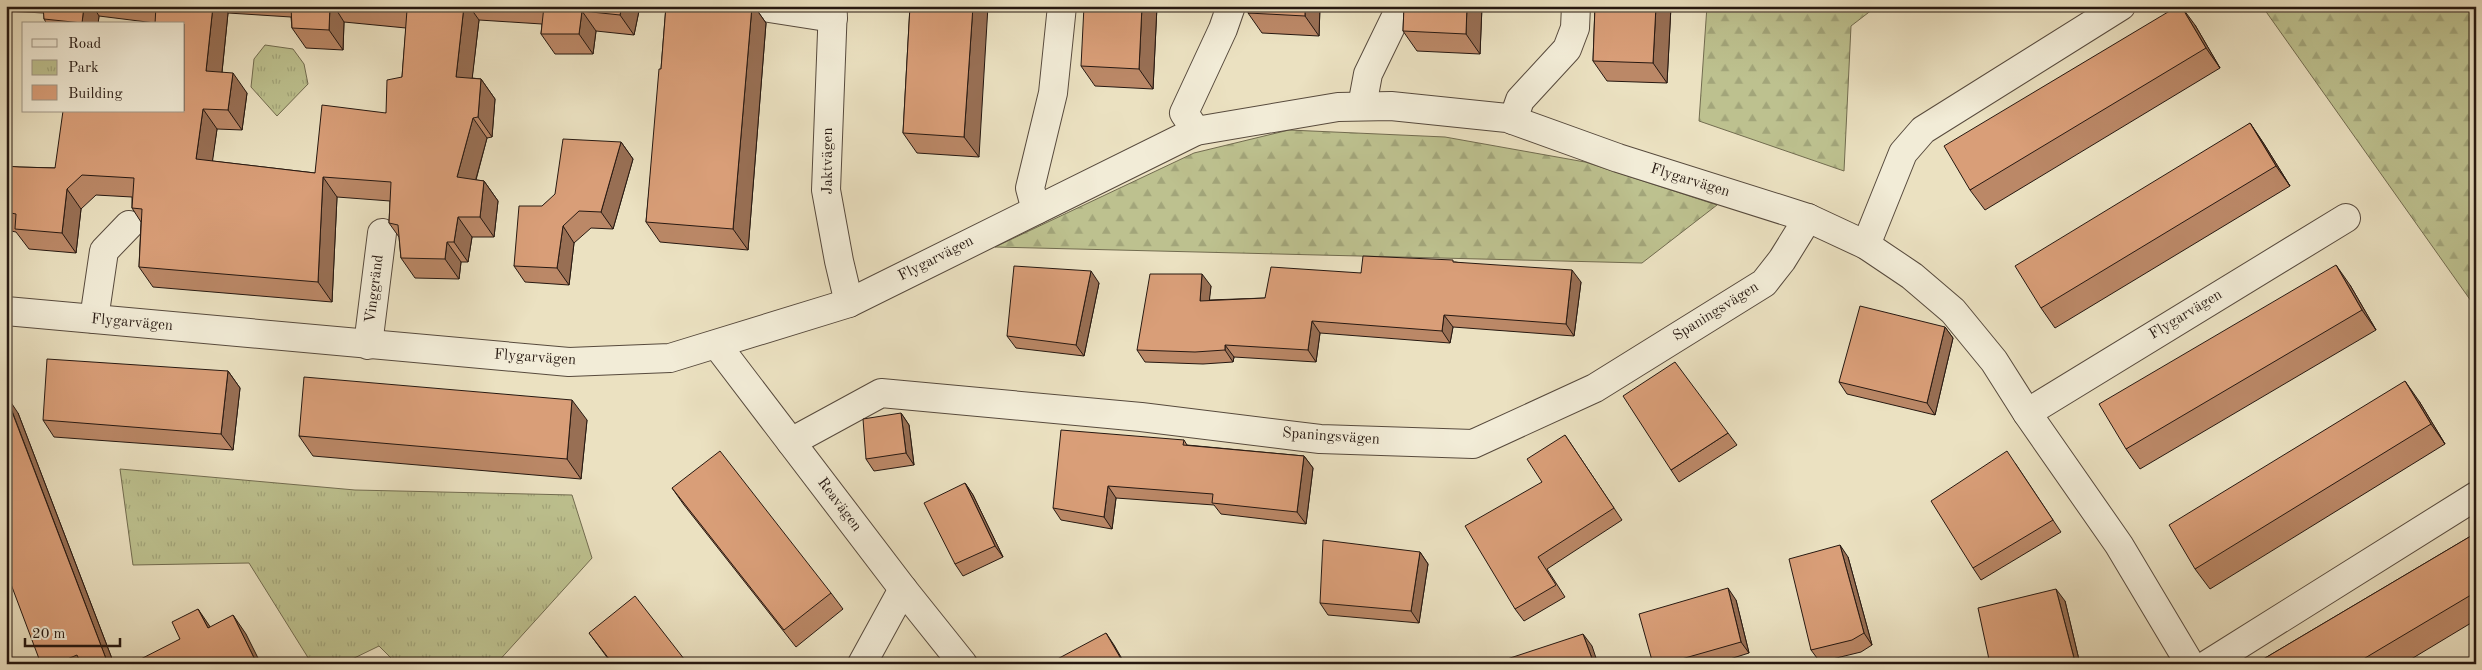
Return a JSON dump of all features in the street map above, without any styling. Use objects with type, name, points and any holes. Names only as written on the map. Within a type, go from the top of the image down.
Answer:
[{"type":"street","name":"Jaktvägen","points":[[756,6],[833,12],[826,190],[838,261],[849,303]]},
{"type":"street","points":[[1036,210],[1030,188],[1053,93],[1062,6]]},
{"type":"street","points":[[1196,131],[1184,113],[1223,29],[1231,6]]},
{"type":"street","points":[[1362,106],[1368,74],[1401,6]]},
{"type":"street","points":[[1513,120],[1520,100],[1567,49],[1575,28],[1576,6]]},
{"type":"street","points":[[1866,245],[1903,153],[1923,130],[2121,6]]},
{"type":"street","name":"Flygarvägen","points":[[6,311],[569,362],[670,358],[718,345],[849,303],[1196,131],[1338,107],[1362,106],[1391,106],[1513,120],[1618,158],[1808,218],[1866,245],[1912,276],[1953,311],[1994,361],[2027,413],[2119,544],[2190,664]]},
{"type":"street","name":"Spaningsvägen","points":[[791,442],[880,393],[1141,417],[1320,439],[1473,444],[1595,388],[1764,283],[1782,260],[1808,218]]},
{"type":"street","name":"Flygarvägen","points":[[2027,413],[2346,218]]},
{"type":"street","points":[[94,319],[104,251],[129,225]]},
{"type":"street","name":"Vinggränd","points":[[368,345],[382,233]]},
{"type":"street","name":"Reavägen","points":[[718,345],[903,589],[963,664]]},
{"type":"street","points":[[2208,664],[2476,496]]},
{"type":"street","points":[[862,664],[903,589]]},
{"type":"green space","points":[[1707,6],[1877,6],[1851,26],[1844,171],[1699,121]]},
{"type":"green space","points":[[2262,6],[2476,6],[2476,308]]},
{"type":"green space","points":[[265,45],[293,49],[304,64],[308,84],[277,116],[251,87],[254,59]]},
{"type":"green space","points":[[1289,130],[1445,137],[1585,162],[1717,205],[1642,263],[995,247],[1194,153]]},
{"type":"green space","points":[[120,469],[355,490],[572,495],[592,558],[496,664],[397,664],[379,646],[342,664],[312,664],[249,563],[133,565]]},
{"type":"building","points":[[43,6],[84,6],[82,22],[44,19]]},
{"type":"building","points":[[156,6],[213,6],[206,71],[233,73],[228,110],[203,109],[196,159],[315,173],[322,105],[386,113],[387,80],[402,77],[407,10],[373,6],[464,6],[456,77],[481,79],[478,117],[473,118],[457,177],[484,181],[480,217],[458,217],[454,242],[447,242],[445,259],[401,258],[398,225],[389,223],[391,182],[323,177],[318,282],[139,267],[142,209],[132,208],[134,178],[82,175],[67,189],[62,233],[15,229],[16,214],[6,212],[6,166],[55,168],[63,112],[185,112],[185,22],[155,22]]},
{"type":"building","points":[[291,6],[330,6],[329,30],[292,28]]},
{"type":"building","points":[[544,6],[622,6],[620,15],[582,11],[579,34],[541,34]]},
{"type":"building","points":[[666,6],[752,6],[733,229],[646,222]]},
{"type":"building","points":[[910,6],[973,6],[964,137],[903,133]]},
{"type":"building","points":[[1084,6],[1142,6],[1139,69],[1081,66]]},
{"type":"building","points":[[1248,6],[1305,6],[1305,16],[1248,13]]},
{"type":"building","points":[[1404,6],[1467,6],[1466,34],[1403,31]]},
{"type":"building","points":[[1595,6],[1656,6],[1653,63],[1593,61]]},
{"type":"building","points":[[2178,6],[2181,6],[2206,48],[1970,190],[1944,146]]},
{"type":"building","points":[[2250,123],[2276,166],[2041,308],[2015,266]]},
{"type":"building","points":[[563,139],[621,142],[601,212],[579,211],[563,226],[557,268],[514,266],[519,206],[542,206],[555,194]]},
{"type":"building","points":[[1363,256],[1453,260],[1453,262],[1572,270],[1566,324],[1444,315],[1442,331],[1312,321],[1308,350],[1225,345],[1225,350],[1195,352],[1137,350],[1150,274],[1202,274],[1200,301],[1265,298],[1271,267],[1361,273]]},
{"type":"building","points":[[2336,265],[2362,310],[2126,449],[2099,404]]},
{"type":"building","points":[[1014,266],[1091,271],[1076,345],[1007,336]]},
{"type":"building","points":[[1860,306],[1945,327],[1927,403],[1839,382]]},
{"type":"building","points":[[47,359],[228,371],[221,434],[43,420]]},
{"type":"building","points":[[1675,362],[1728,433],[1671,470],[1623,396]]},
{"type":"building","points":[[304,377],[572,400],[567,459],[299,436]]},
{"type":"building","points":[[2405,381],[2431,424],[2195,569],[2169,525]]},
{"type":"building","points":[[6,396],[108,664],[81,664],[77,655],[55,664],[41,664],[6,571]]},
{"type":"building","points":[[901,413],[906,453],[866,459],[863,419]]},
{"type":"building","points":[[1061,430],[1184,440],[1183,445],[1304,456],[1297,512],[1212,503],[1213,494],[1108,486],[1104,517],[1053,508]]},
{"type":"building","points":[[1565,435],[1614,508],[1538,557],[1556,585],[1515,609],[1465,526],[1542,482],[1527,459]]},
{"type":"building","points":[[720,451],[831,593],[784,630],[672,488]]},
{"type":"building","points":[[2007,451],[2053,520],[1973,568],[1931,501]]},
{"type":"building","points":[[965,483],[995,546],[955,564],[924,503]]},
{"type":"building","points":[[2476,533],[2476,592],[2355,664],[2255,664]]},
{"type":"building","points":[[1323,540],[1420,552],[1411,611],[1320,603]]},
{"type":"building","points":[[1840,545],[1864,633],[1852,640],[1811,650],[1789,559]]},
{"type":"building","points":[[1728,588],[1741,642],[1664,664],[1653,664],[1639,614]]},
{"type":"building","points":[[2056,589],[2074,658],[2050,664],[1990,664],[1978,608]]},
{"type":"building","points":[[635,596],[688,664],[613,664],[589,633]]},
{"type":"building","points":[[198,609],[208,628],[233,615],[257,664],[131,664],[180,639],[172,622]]},
{"type":"building","points":[[1106,633],[1124,664],[1048,664]]},
{"type":"building","points":[[1583,634],[1594,664],[1492,664]]}]
